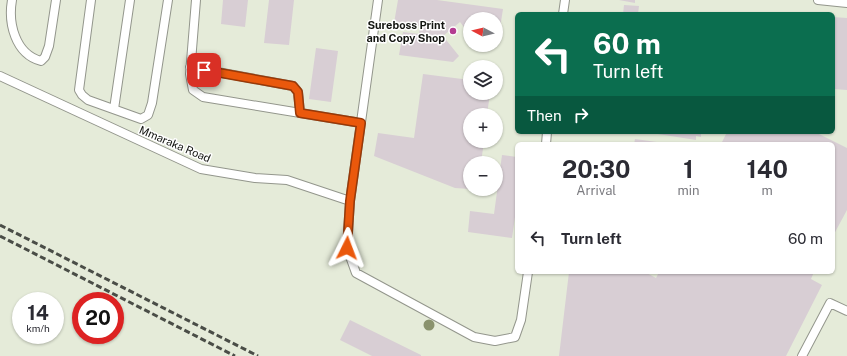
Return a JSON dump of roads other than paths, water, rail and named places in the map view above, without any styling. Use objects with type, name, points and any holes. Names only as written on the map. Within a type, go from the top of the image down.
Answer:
[{"type":"lane","points":[[12,0],[12,25],[16,39],[24,52],[32,59],[40,61],[45,57],[49,46],[56,0]]},
{"type":"lane","points":[[91,0],[79,90],[88,100],[141,118],[148,115],[152,104],[168,0]]},
{"type":"lane","points":[[114,109],[130,0]]},
{"type":"lane","points":[[196,0],[190,67],[193,90],[203,97],[361,123]]},
{"type":"lane","points":[[378,0],[350,201],[347,248],[356,273],[474,337],[495,341],[515,337],[521,320],[528,274]]},
{"type":"lane","points":[[564,12],[565,0]]},
{"type":"lane","points":[[818,0],[847,3]]},
{"type":"lane","points":[[190,67],[293,86],[298,92],[300,113]]},
{"type":"lane","name":"Mmaraka Road","points":[[0,76],[201,169],[255,178],[286,180],[350,201]]},
{"type":"lane","points":[[802,356],[830,303],[847,312]]},
{"type":"railway","points":[[0,225],[258,356]]},
{"type":"railway","points":[[0,236],[235,356]]},
{"type":"place","name":"Sureboss Print and Copy Shop","points":[[453,31]]}]
